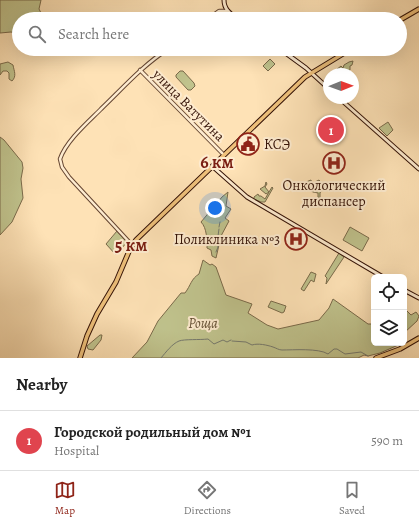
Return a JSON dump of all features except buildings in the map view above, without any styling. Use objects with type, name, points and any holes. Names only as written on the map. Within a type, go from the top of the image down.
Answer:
[{"type":"main road","points":[[224,0],[224,5],[228,11]]},
{"type":"main road","points":[[407,16],[419,9]]},
{"type":"main road","points":[[289,56],[323,84]]},
{"type":"main road","points":[[80,358],[96,314],[118,278],[132,244],[311,73],[339,56]]},
{"type":"main road","points":[[346,104],[419,169]]},
{"type":"main road","points":[[212,166],[247,198],[378,274]]},
{"type":"main road","points":[[407,292],[419,298]]},
{"type":"main road","points":[[376,358],[400,349],[419,338]]},
{"type":"street","points":[[219,11],[224,5]]},
{"type":"street","points":[[219,11],[228,11]]},
{"type":"street","points":[[132,244],[67,174],[62,167],[60,160],[67,147],[81,130],[140,70],[158,56]]},
{"type":"street","name":"улица Ватутина","points":[[140,70],[224,155]]},
{"type":"green space","points":[[0,0],[41,0],[39,9],[40,12],[12,12],[12,32],[0,33]]},
{"type":"green space","points":[[270,59],[275,64],[268,71],[263,66]]},
{"type":"green space","points":[[353,61],[350,68],[343,68],[344,65]]},
{"type":"green space","points":[[8,62],[13,65],[15,75],[12,81],[9,79],[9,73],[7,71],[3,71],[0,75],[0,64]]},
{"type":"green space","points":[[180,71],[183,71],[194,83],[195,86],[191,90],[188,90],[176,77]]},
{"type":"green space","points":[[388,122],[393,130],[387,136],[379,128]]},
{"type":"green space","points":[[0,137],[22,162],[23,168],[21,179],[23,198],[12,222],[0,235]]},
{"type":"green space","points":[[311,180],[312,184],[315,183],[315,186],[317,184],[315,182],[319,180],[324,186],[320,193],[320,198],[318,197],[318,193],[302,186],[303,183],[305,185],[306,182]]},
{"type":"green space","points":[[266,182],[267,184],[265,187],[269,192],[266,194],[260,189],[265,186]]},
{"type":"green space","points":[[272,187],[273,188],[265,202],[254,199],[254,197],[258,194],[265,199]]},
{"type":"green space","points":[[228,192],[226,206],[231,209],[225,218],[229,221],[221,236],[216,258],[212,256],[211,250],[207,248],[206,231],[201,222]]},
{"type":"green space","points":[[350,227],[369,238],[362,251],[343,240]]},
{"type":"green space","points":[[117,231],[127,242],[116,255],[106,244]]},
{"type":"green space","points":[[339,253],[344,257],[326,284],[327,278],[325,276]]},
{"type":"green space","name":"Роща","points":[[203,260],[216,267],[226,295],[252,304],[248,313],[267,325],[278,329],[319,320],[329,308],[333,299],[368,324],[371,324],[371,346],[396,346],[380,353],[368,356],[364,355],[358,358],[132,358],[147,342],[158,321],[181,293],[185,293],[193,280],[199,274]]},
{"type":"green space","points":[[311,272],[316,274],[314,282],[311,280],[304,291],[301,289]]},
{"type":"green space","points":[[271,301],[286,306],[284,312],[282,313],[268,307]]},
{"type":"green space","points":[[407,311],[411,315],[416,312],[419,316],[417,321],[407,330]]},
{"type":"green space","points":[[102,335],[101,340],[93,350],[88,349],[87,346]]},
{"type":"waterway","points":[[219,227],[220,222]]},
{"type":"waterway","points":[[216,252],[218,247],[216,239],[219,229]]},
{"type":"waterway","points":[[161,358],[176,342],[181,340],[208,339],[214,344],[223,340],[227,342],[231,340]]},
{"type":"waterway","points":[[232,341],[246,342],[252,345],[265,345],[281,350],[312,350],[328,354],[334,349],[337,349],[345,354],[361,352],[368,356]]},
{"type":"place","name":"Городской родильный дом №1","points":[[331,130]]},
{"type":"place","name":"КСЭ","points":[[248,144]]},
{"type":"place","name":"Онкологический диспансер","points":[[334,163]]},
{"type":"place","name":"Поликлиника №3","points":[[296,239]]},
{"type":"district","name":"6 км","points":[[217,162]]},
{"type":"district","name":"5 км","points":[[131,245]]}]
